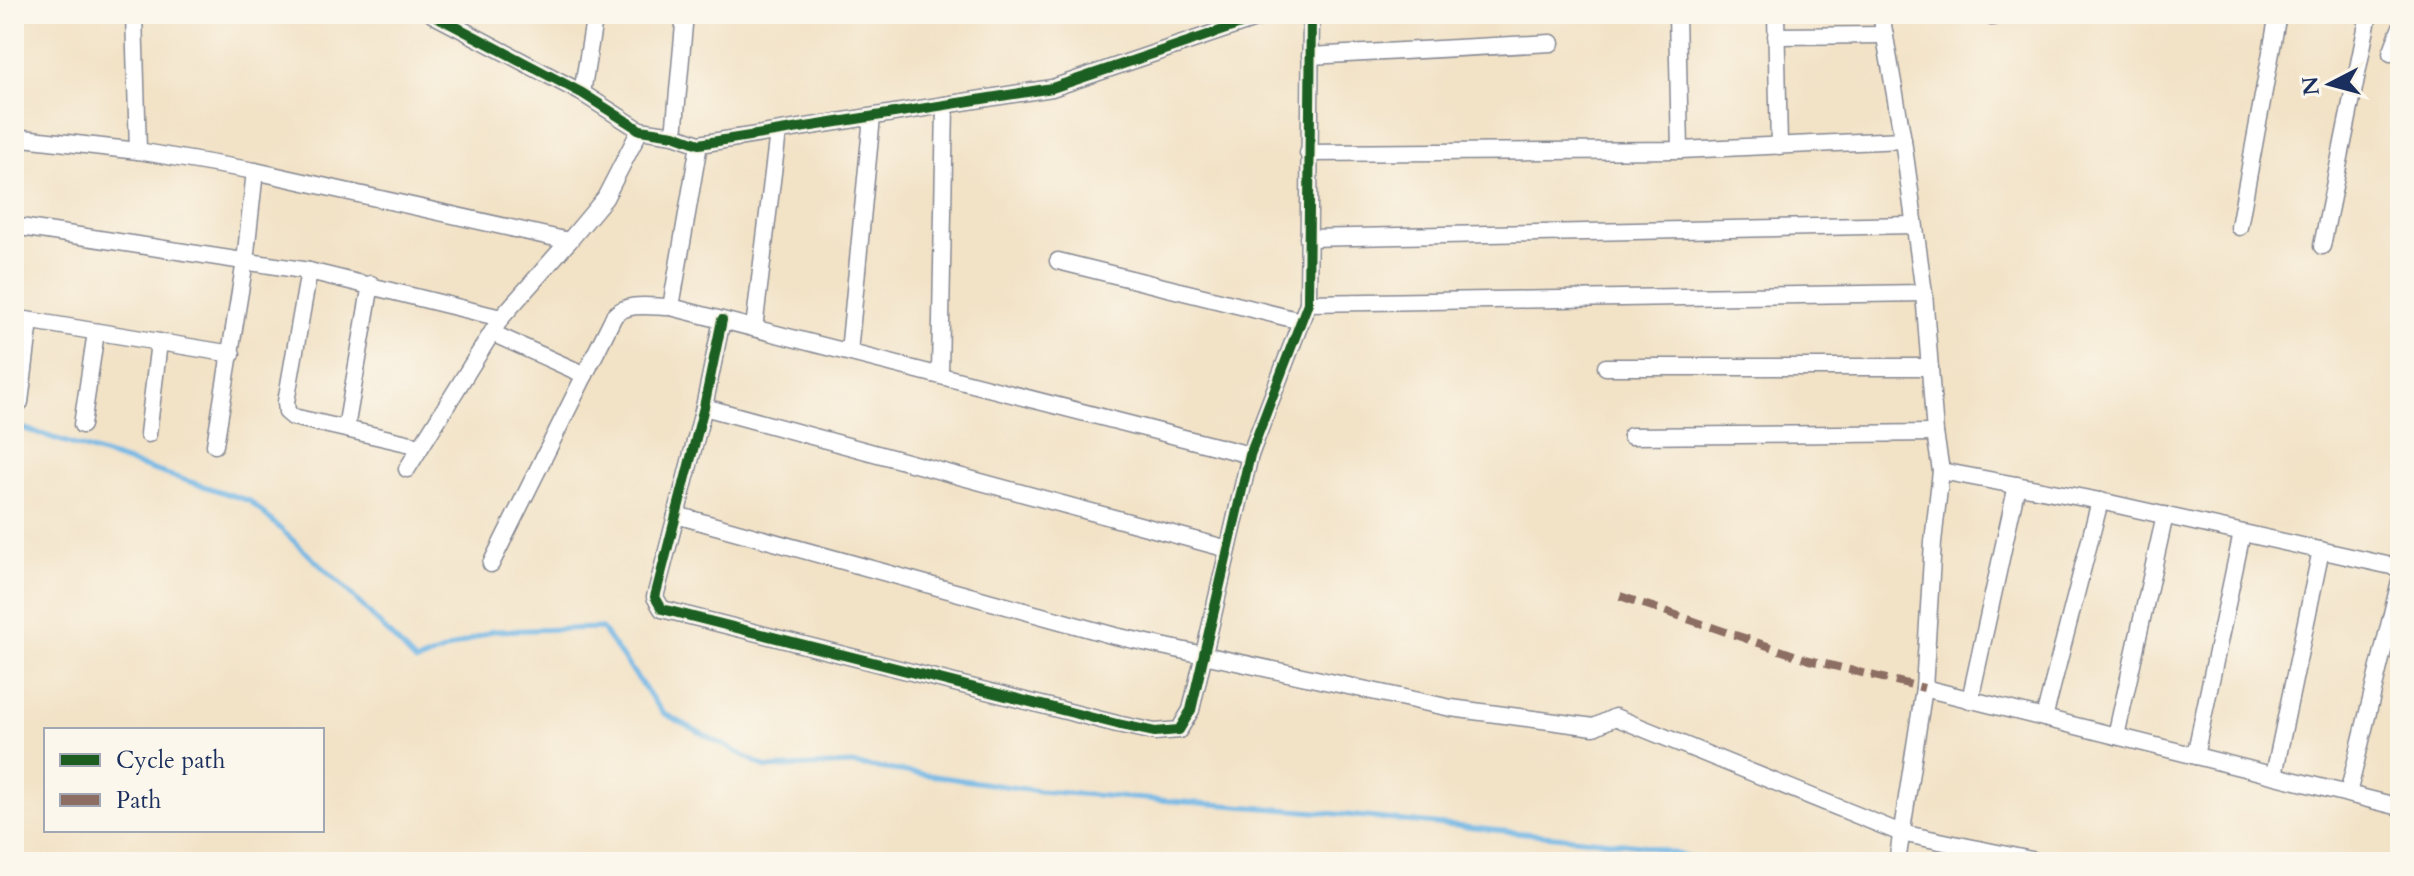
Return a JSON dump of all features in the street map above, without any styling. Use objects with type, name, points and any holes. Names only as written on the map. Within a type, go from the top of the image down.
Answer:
[{"type":"street","points":[[134,14],[138,151]]},
{"type":"street","points":[[432,14],[582,93],[640,130],[674,135],[699,144],[1052,88],[1270,14]]},
{"type":"street","points":[[582,93],[595,14]]},
{"type":"street","points":[[674,135],[685,14]]},
{"type":"street","points":[[722,320],[704,407],[655,597],[662,609],[1155,732],[1179,730],[1191,710],[1250,455],[1308,303],[1311,14]]},
{"type":"street","points":[[1677,14],[1680,150]]},
{"type":"street","points":[[1776,14],[1779,146]]},
{"type":"street","points":[[1881,14],[1903,140],[1924,293],[1941,471],[1933,542],[1924,688],[1897,862]]},
{"type":"street","points":[[2239,227],[2278,14]]},
{"type":"street","points":[[2322,246],[2369,14]]},
{"type":"street","points":[[2391,53],[2400,29]]},
{"type":"street","points":[[1776,36],[1885,35]]},
{"type":"street","points":[[1310,56],[1551,43]]},
{"type":"street","points":[[940,374],[945,105]]},
{"type":"street","points":[[849,352],[872,117]]},
{"type":"street","points":[[407,469],[501,318],[605,198],[640,130]]},
{"type":"street","points":[[754,328],[778,132]]},
{"type":"street","points":[[14,137],[138,151],[255,171],[569,241]]},
{"type":"street","points":[[1308,153],[1680,150],[1903,140]]},
{"type":"street","points":[[671,307],[699,144]]},
{"type":"street","points":[[215,445],[232,354],[255,171]]},
{"type":"street","points":[[1308,238],[1913,225]]},
{"type":"street","points":[[14,226],[309,271],[501,318]]},
{"type":"street","points":[[1058,261],[1301,321]]},
{"type":"street","points":[[309,271],[286,402],[287,412],[293,417],[420,446]]},
{"type":"street","points":[[346,428],[371,284]]},
{"type":"street","points":[[1308,303],[1924,293]]},
{"type":"street","points":[[491,564],[614,316],[621,308],[671,307],[1250,455]]},
{"type":"street","points":[[20,402],[22,320],[232,354]]},
{"type":"street","points":[[82,425],[96,332]]},
{"type":"street","points":[[492,333],[585,375]]},
{"type":"street","points":[[148,434],[159,342]]},
{"type":"street","points":[[1606,367],[1930,367]]},
{"type":"street","points":[[704,407],[1228,549]]},
{"type":"street","points":[[1631,436],[1935,433]]},
{"type":"street","points":[[1941,471],[2100,501],[2400,568]]},
{"type":"street","points":[[1970,700],[2017,485]]},
{"type":"street","points":[[2044,718],[2100,501]]},
{"type":"street","points":[[676,515],[1115,636],[1203,656],[1451,708],[1594,727],[1615,717],[1901,833],[2041,862]]},
{"type":"street","points":[[2116,736],[2165,515]]},
{"type":"street","points":[[2195,756],[2242,533]]},
{"type":"street","points":[[2274,775],[2321,550]]},
{"type":"street","points":[[2348,794],[2400,581]]},
{"type":"street","points":[[1924,688],[2400,807]]},
{"type":"waterway","points":[[14,410],[22,428],[250,501],[345,588],[416,662],[492,631],[601,628],[663,713],[767,768],[851,764],[1039,791],[1317,812],[1641,845],[1708,862]]},
{"type":"marked path","points":[[1620,596],[1809,660],[1924,688]]},
{"type":"cycle path","points":[[432,14],[582,93],[640,130],[674,135],[699,144],[1052,88],[1270,14]]},
{"type":"cycle path","points":[[722,320],[704,407],[655,597],[662,609],[1117,724],[1155,732],[1179,730],[1191,710],[1250,455],[1308,303],[1311,14]]}]
